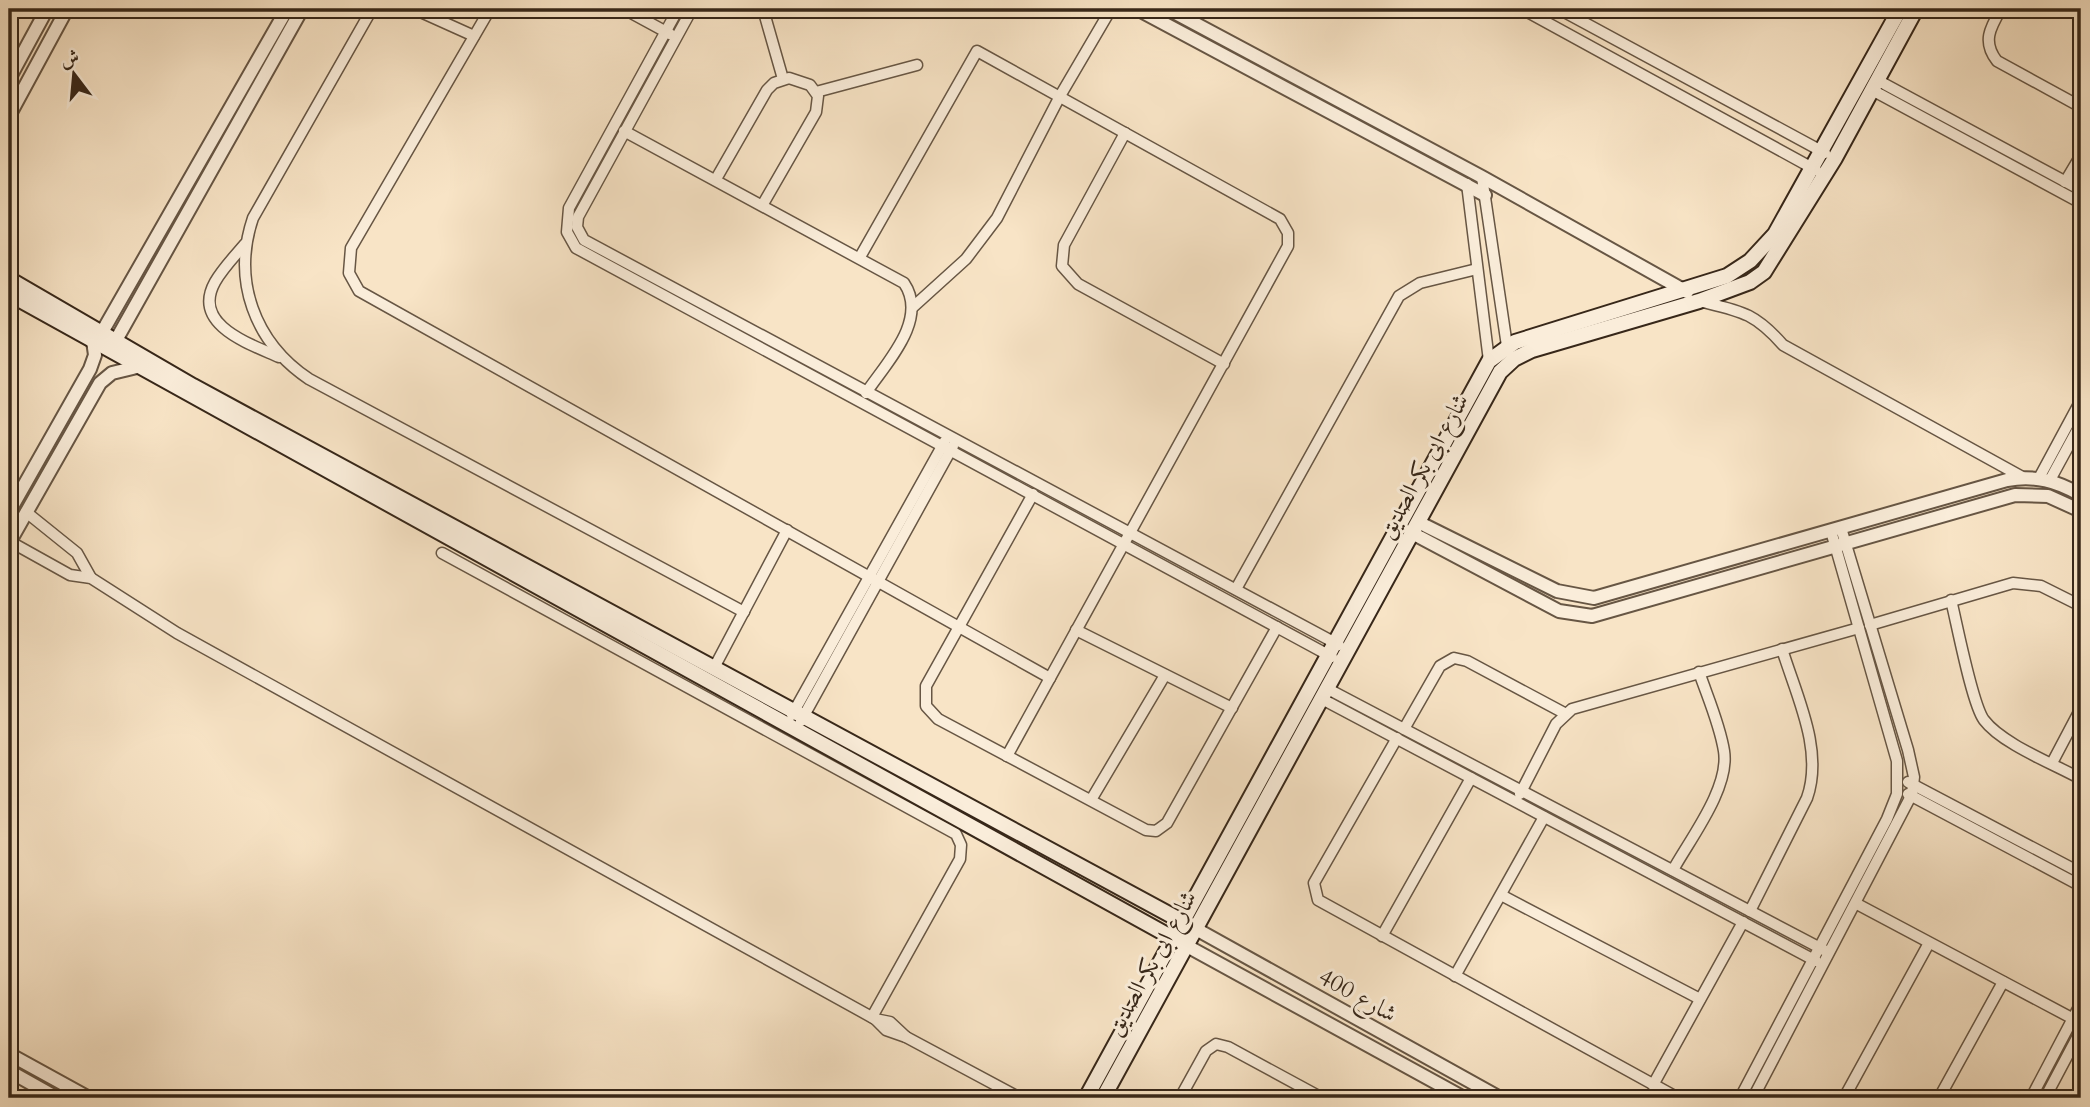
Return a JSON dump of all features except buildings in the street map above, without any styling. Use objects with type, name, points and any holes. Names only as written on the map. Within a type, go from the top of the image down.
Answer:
[{"type":"main road","name":"شارع ابى بكر الصديق","points":[[1103,1098],[1500,372],[1514,359],[1532,350],[1699,301],[1750,282],[1764,272],[1818,172],[1821,150],[1900,9]]},
{"type":"main road","name":"شارع ابى بكر الصديق","points":[[1082,1097],[1173,938],[1489,361],[1507,346],[1727,276],[1765,247],[1818,172],[1835,158],[1916,9]]},
{"type":"main road","points":[[9,279],[19,294],[97,338],[137,367],[190,391],[715,666],[1196,929]]},
{"type":"main road","points":[[97,338],[115,342],[190,391],[1187,946]]},
{"type":"street","points":[[9,79],[47,9]]},
{"type":"street","points":[[9,116],[67,9]]},
{"type":"street","points":[[9,512],[87,375],[97,338],[287,9]]},
{"type":"street","points":[[115,342],[302,9]]},
{"type":"street","points":[[372,9],[260,204],[246,243],[244,270],[252,309],[263,333],[284,359],[309,379],[744,612]]},
{"type":"street","points":[[414,9],[474,36]]},
{"type":"street","points":[[490,9],[351,248],[348,267],[354,285],[364,295],[506,376],[1050,678]]},
{"type":"street","points":[[624,9],[676,38]]},
{"type":"street","points":[[678,9],[569,208],[566,226],[572,243],[581,253],[947,447],[1277,627],[1345,656]]},
{"type":"street","points":[[692,9],[578,217],[577,227],[584,240],[1236,590],[1331,649]]},
{"type":"street","points":[[764,9],[783,79]]},
{"type":"street","points":[[913,307],[966,259],[991,226],[1060,96],[1111,9]]},
{"type":"street","points":[[1138,9],[1485,195]]},
{"type":"street","points":[[1168,9],[1465,167],[1699,301],[1749,314],[1783,345],[2024,478]]},
{"type":"street","points":[[1522,9],[1818,172]]},
{"type":"street","points":[[1559,9],[1835,158]]},
{"type":"street","points":[[2001,9],[1988,33],[1990,52],[1997,61],[2081,107]]},
{"type":"street","points":[[860,257],[977,51],[1280,219],[1286,226],[1289,246],[1007,756]]},
{"type":"street","points":[[816,92],[917,65]]},
{"type":"street","points":[[716,180],[767,90],[783,79],[798,80],[816,92],[816,112],[763,204]]},
{"type":"street","points":[[1875,85],[2081,190]]},
{"type":"street","points":[[1875,85],[2081,203]]},
{"type":"street","points":[[625,131],[899,278],[911,294],[913,307],[908,327],[861,401]]},
{"type":"street","points":[[1125,133],[1064,245],[1062,266],[1078,284],[1224,364]]},
{"type":"street","points":[[2066,182],[2081,155]]},
{"type":"street","points":[[1465,167],[1489,361]]},
{"type":"street","points":[[1482,177],[1507,346]]},
{"type":"street","points":[[246,243],[213,287],[212,313],[228,333],[284,359]]},
{"type":"street","points":[[1236,590],[1399,296],[1420,283],[1477,269]]},
{"type":"street","points":[[137,367],[112,373],[100,383],[9,542],[70,575],[91,578],[189,639],[873,1018],[886,1030],[906,1037],[1020,1098]]},
{"type":"street","points":[[87,375],[100,383]]},
{"type":"street","points":[[2045,479],[2081,400]]},
{"type":"street","points":[[2045,479],[2081,423]]},
{"type":"street","points":[[791,727],[953,436]]},
{"type":"street","points":[[1415,528],[1557,591],[1584,598],[1614,594],[2024,478],[2045,479],[2081,495]]},
{"type":"street","points":[[1033,494],[926,686],[926,706],[938,719],[1146,830],[1161,830],[1277,627]]},
{"type":"street","points":[[1415,528],[1559,611],[1584,616],[1600,614],[2015,495],[2048,496],[2081,511]]},
{"type":"street","points":[[26,512],[78,552],[91,578]]},
{"type":"street","points":[[715,666],[787,530]]},
{"type":"street","points":[[1740,1098],[1892,810],[1898,789],[1897,761],[1859,628],[1836,530]]},
{"type":"street","points":[[1753,1098],[1857,904],[1911,796],[1913,785],[1908,750],[1870,625],[1840,545]]},
{"type":"street","points":[[442,553],[956,834],[961,845],[960,859],[873,1018]]},
{"type":"street","points":[[1870,625],[2005,583],[2022,583],[2049,589],[2081,606]]},
{"type":"street","points":[[1951,600],[1981,716],[2003,736],[2081,779]]},
{"type":"street","points":[[1516,801],[1556,724],[1566,713],[1580,706],[1859,628]]},
{"type":"street","points":[[1076,630],[1232,708]]},
{"type":"street","points":[[1750,911],[1799,815],[1813,780],[1812,753],[1782,649]]},
{"type":"street","points":[[1404,729],[1440,666],[1454,658],[1466,661],[1566,713]]},
{"type":"street","points":[[1673,870],[1718,789],[1725,768],[1720,734],[1699,673]]},
{"type":"street","points":[[1091,800],[1165,675]]},
{"type":"street","points":[[1325,694],[1404,729],[1830,953]]},
{"type":"street","points":[[1325,694],[1397,738],[1824,965]]},
{"type":"street","points":[[2052,763],[2081,708]]},
{"type":"street","points":[[1397,738],[1314,886],[1321,902],[1678,1098]]},
{"type":"street","points":[[1899,777],[2081,872]]},
{"type":"street","points":[[1382,936],[1471,778]]},
{"type":"street","points":[[1898,789],[2081,886]]},
{"type":"street","points":[[1455,976],[1544,817]]},
{"type":"street","points":[[1501,895],[1700,999]]},
{"type":"street","points":[[1857,904],[2077,1021]]},
{"type":"street","points":[[1653,1085],[1743,922]]},
{"type":"street","name":"شارع 400","points":[[1196,929],[1500,1098]]},
{"type":"street","points":[[1844,1098],[1929,943]]},
{"type":"street","name":"شارع 400","points":[[1187,946],[1464,1098]]},
{"type":"street","points":[[1940,1098],[2003,982]]},
{"type":"street","points":[[2031,1098],[2077,1021],[2081,1003]]},
{"type":"street","points":[[2045,1098],[2081,1030]]},
{"type":"street","points":[[1180,1098],[1206,1051],[1216,1044],[1228,1047],[1322,1098]]},
{"type":"street","points":[[9,1054],[89,1098]]},
{"type":"street","points":[[9,1071],[57,1098]]}]
